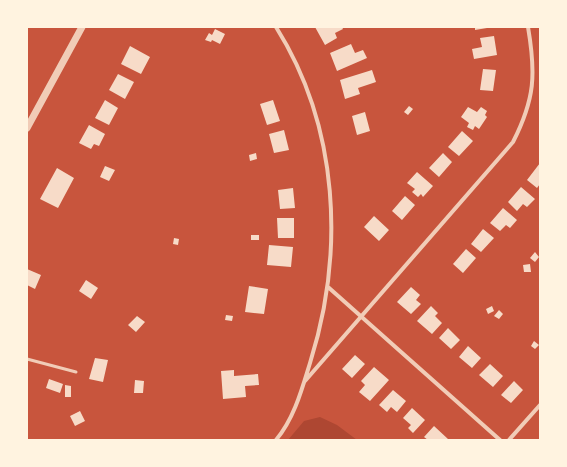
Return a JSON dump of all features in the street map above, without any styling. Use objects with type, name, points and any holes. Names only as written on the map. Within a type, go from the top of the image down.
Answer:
[{"type":"street","points":[[27,128],[82,27]]},
{"type":"street","points":[[276,27],[300,70],[323,142],[329,175],[332,231],[328,287],[315,349],[305,381],[289,420],[276,440]]},
{"type":"street","points":[[305,381],[513,142],[528,108],[532,88],[533,64],[528,27]]},
{"type":"street","points":[[328,287],[500,440]]},
{"type":"street","points":[[509,440],[540,405]]},
{"type":"lane","points":[[27,360],[76,372]]},
{"type":"shaded area","points":[[320,417],[337,425],[357,440],[288,440],[304,421]]},
{"type":"building","points":[[315,27],[342,27],[343,29],[335,33],[337,38],[325,45]]},
{"type":"building","points":[[475,27],[487,27],[487,28],[475,30]]},
{"type":"building","points":[[215,29],[225,34],[220,44],[212,40],[211,42],[205,40],[209,33],[212,35]]},
{"type":"building","points":[[494,36],[497,55],[474,59],[472,49],[482,47],[480,38]]},
{"type":"building","points":[[351,44],[355,53],[363,50],[367,58],[337,71],[330,53]]},
{"type":"building","points":[[130,46],[150,57],[141,74],[121,64]]},
{"type":"building","points":[[483,69],[496,70],[493,91],[480,90]]},
{"type":"building","points":[[372,70],[376,82],[358,88],[360,94],[345,99],[340,80]]},
{"type":"building","points":[[118,74],[134,82],[125,99],[109,90]]},
{"type":"building","points":[[105,100],[118,108],[109,125],[95,118]]},
{"type":"building","points":[[273,100],[280,121],[267,125],[260,104]]},
{"type":"building","points":[[409,106],[413,109],[408,115],[404,112]]},
{"type":"building","points":[[468,107],[477,112],[481,107],[487,111],[485,115],[487,117],[479,129],[475,126],[473,130],[467,127],[469,123],[461,117]]},
{"type":"building","points":[[365,112],[370,131],[357,135],[352,116]]},
{"type":"building","points":[[89,125],[105,134],[99,146],[94,144],[91,149],[79,143]]},
{"type":"building","points":[[284,130],[289,150],[274,153],[269,134]]},
{"type":"building","points":[[462,131],[473,141],[459,156],[448,147]]},
{"type":"building","points":[[256,153],[257,159],[250,161],[249,155]]},
{"type":"building","points":[[443,153],[452,162],[439,177],[429,168]]},
{"type":"building","points":[[540,163],[540,184],[537,188],[527,180]]},
{"type":"building","points":[[105,166],[115,170],[109,181],[100,177]]},
{"type":"building","points":[[57,168],[74,178],[58,208],[40,199]]},
{"type":"building","points":[[417,172],[433,186],[423,197],[421,194],[418,197],[412,192],[415,189],[407,183]]},
{"type":"building","points":[[521,187],[535,199],[527,207],[523,204],[517,211],[508,202]]},
{"type":"building","points":[[293,188],[295,208],[280,209],[278,190]]},
{"type":"building","points":[[405,196],[415,205],[402,220],[392,211]]},
{"type":"building","points":[[503,208],[517,220],[510,228],[506,225],[500,231],[490,223]]},
{"type":"building","points":[[374,216],[389,230],[379,241],[364,227]]},
{"type":"building","points":[[277,218],[294,218],[294,238],[278,238]]},
{"type":"building","points":[[483,229],[494,238],[481,252],[471,244]]},
{"type":"building","points":[[251,235],[259,235],[259,240],[251,240]]},
{"type":"building","points":[[174,238],[179,239],[178,245],[173,244]]},
{"type":"building","points":[[269,245],[293,247],[291,267],[267,265]]},
{"type":"building","points":[[466,249],[476,258],[463,273],[453,264]]},
{"type":"building","points":[[535,252],[539,257],[535,262],[530,258]]},
{"type":"building","points":[[530,264],[531,272],[524,272],[523,265]]},
{"type":"building","points":[[27,269],[41,275],[35,289],[27,285]]},
{"type":"building","points":[[86,280],[98,288],[91,299],[79,291]]},
{"type":"building","points":[[249,286],[268,289],[264,314],[245,312]]},
{"type":"building","points":[[411,287],[420,295],[416,300],[421,304],[411,314],[397,302]]},
{"type":"building","points":[[431,306],[438,313],[435,316],[442,323],[432,334],[417,321]]},
{"type":"building","points":[[492,306],[494,311],[488,314],[486,309]]},
{"type":"building","points":[[499,310],[503,314],[499,319],[494,316]]},
{"type":"building","points":[[226,315],[233,316],[232,321],[225,320]]},
{"type":"building","points":[[137,316],[145,322],[136,332],[128,325]]},
{"type":"building","points":[[448,328],[460,340],[451,349],[439,338]]},
{"type":"building","points":[[534,341],[539,345],[535,349],[531,346]]},
{"type":"building","points":[[468,346],[481,358],[472,368],[459,357]]},
{"type":"building","points":[[355,355],[365,364],[352,378],[342,369]]},
{"type":"building","points":[[95,358],[108,360],[103,382],[89,379]]},
{"type":"building","points":[[490,364],[503,376],[493,387],[479,375]]},
{"type":"building","points":[[374,367],[389,380],[370,401],[359,392],[365,385],[361,381]]},
{"type":"building","points":[[234,370],[234,376],[258,374],[259,385],[245,386],[246,397],[223,399],[221,371]]},
{"type":"building","points":[[49,379],[63,384],[60,393],[46,388]]},
{"type":"building","points":[[135,380],[144,381],[143,393],[134,393]]},
{"type":"building","points":[[514,381],[523,390],[511,403],[501,395]]},
{"type":"building","points":[[65,385],[71,386],[71,397],[65,397]]},
{"type":"building","points":[[393,390],[406,401],[397,412],[391,407],[387,412],[379,405]]},
{"type":"building","points":[[412,408],[425,420],[413,433],[408,428],[411,425],[403,418]]},
{"type":"building","points":[[80,411],[85,421],[75,426],[70,416]]},
{"type":"building","points":[[434,426],[448,439],[447,440],[428,440],[424,437]]}]
